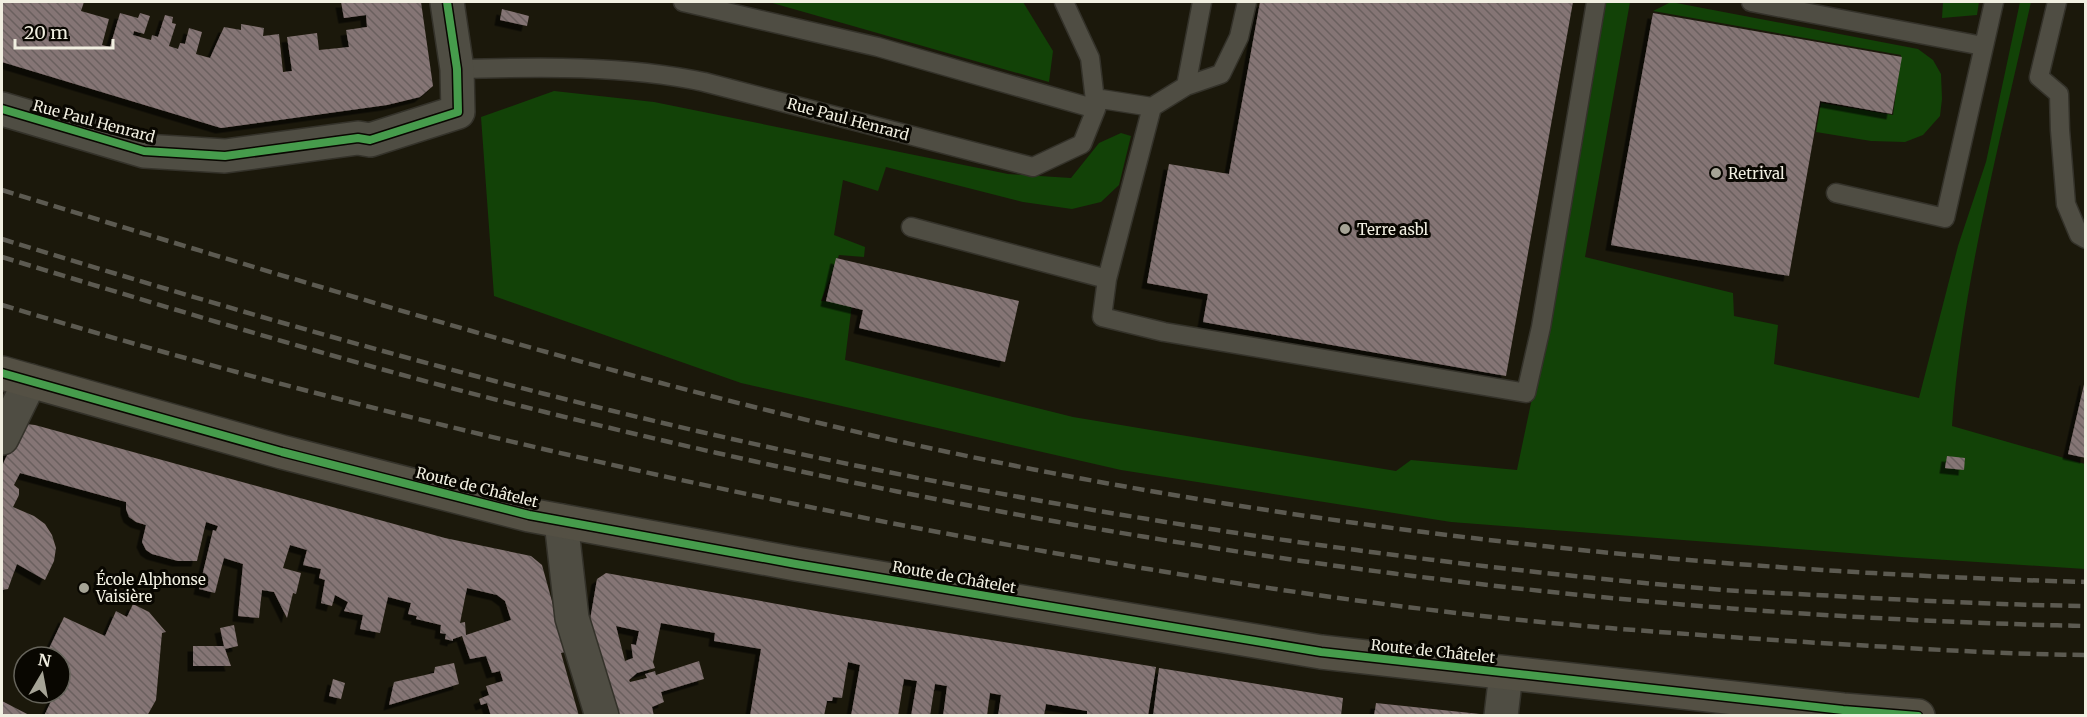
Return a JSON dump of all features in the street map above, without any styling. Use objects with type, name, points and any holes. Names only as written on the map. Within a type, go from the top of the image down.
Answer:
[{"type":"main road","name":"Route de Châtelet","points":[[16,377],[282,452],[529,514],[796,564],[1320,652],[1843,710],[1918,716]]},
{"type":"street","points":[[447,2],[457,69]]},
{"type":"street","name":"Rue Paul Henrard","points":[[2,109],[144,151],[225,156],[358,138],[370,140],[458,112],[457,69]]},
{"type":"street","points":[[2,438],[16,377]]},
{"type":"street","points":[[561,521],[572,618],[602,716]]},
{"type":"street","points":[[1501,716],[1506,673]]},
{"type":"lane","points":[[683,2],[878,47],[1095,103],[1152,107],[1186,86],[1221,74],[1239,37],[1247,2]]},
{"type":"lane","name":"Rue Paul Henrard","points":[[457,69],[552,66],[661,73],[704,82],[1033,167],[1082,144],[1095,103],[1090,58],[1064,2]]},
{"type":"lane","points":[[1186,86],[1202,2]]},
{"type":"lane","points":[[1152,107],[1107,279],[1102,317],[1164,332],[1526,393],[1541,327],[1596,2]]},
{"type":"lane","points":[[1751,2],[1983,46]]},
{"type":"lane","points":[[1836,193],[1945,218],[1994,2]]},
{"type":"lane","points":[[2057,2],[2039,77],[2059,94],[2066,204],[2079,235],[2085,238]]},
{"type":"lane","points":[[910,226],[1107,279]]},
{"type":"green space","points":[[769,2],[1023,2],[1053,51],[1049,82]]},
{"type":"green space","points":[[1606,2],[1630,2],[1585,257],[1733,293],[1734,316],[1778,325],[1774,364],[1919,398],[1958,246],[1986,162],[2020,2],[2031,2],[1973,266],[1957,372],[1952,426],[2085,464],[2085,569],[1451,522],[1121,470],[741,383],[494,296],[481,117],[554,91],[654,102],[1008,174],[1071,178],[1099,143],[1121,133],[1131,136],[1119,185],[1101,202],[1072,209],[1023,202],[886,167],[878,191],[843,180],[834,235],[865,247],[864,257],[839,255],[821,301],[852,304],[845,360],[1073,417],[1396,471],[1411,460],[1517,470],[1551,307]]},
{"type":"green space","points":[[1671,2],[1918,49],[1933,60],[1941,74],[1940,116],[1923,135],[1905,142],[1871,141],[1816,132],[1821,103],[1893,115],[1901,55],[1653,11]]},
{"type":"green space","points":[[1943,2],[1979,2],[1977,15],[1942,18]]},
{"type":"building","points":[[2,2],[84,2],[81,11],[109,19],[102,45],[110,47],[120,13],[138,18],[140,13],[150,16],[144,34],[134,31],[133,35],[151,40],[152,35],[158,37],[165,15],[173,17],[172,23],[176,24],[169,46],[178,49],[180,43],[185,44],[189,28],[202,32],[196,54],[210,58],[224,27],[241,30],[241,24],[264,28],[263,36],[279,34],[283,72],[292,71],[287,37],[317,33],[319,50],[349,47],[346,30],[367,27],[366,15],[344,18],[341,2],[421,2],[433,86],[420,97],[387,105],[221,128],[2,62]]},
{"type":"building","name":"Terre asbl","points":[[1260,2],[1573,2],[1506,376],[1203,322],[1208,294],[1147,283],[1169,164],[1229,174]]},
{"type":"building","points":[[502,9],[529,16],[527,26],[500,20]]},
{"type":"building","name":"Retrival","points":[[1653,13],[1902,57],[1892,114],[1820,101],[1789,276],[1611,245]]},
{"type":"building","points":[[836,258],[1019,301],[1005,362],[859,328],[863,310],[826,301]]},
{"type":"building","points":[[2086,380],[2086,458],[2068,454]]},
{"type":"building","points":[[26,424],[35,425],[445,538],[531,556],[542,565],[566,652],[561,653],[579,716],[491,716],[487,703],[481,705],[479,699],[489,695],[486,686],[503,681],[500,671],[492,673],[486,656],[470,659],[462,636],[453,641],[445,639],[446,634],[440,633],[441,625],[416,619],[417,616],[408,614],[411,603],[388,597],[380,633],[360,629],[363,615],[344,611],[348,602],[335,595],[332,606],[321,603],[325,580],[319,578],[321,569],[303,565],[307,550],[290,545],[283,568],[301,573],[287,618],[274,592],[262,590],[259,618],[238,616],[243,564],[224,558],[215,593],[199,589],[213,530],[216,531],[218,526],[206,522],[197,561],[178,561],[152,554],[146,550],[142,542],[146,525],[129,517],[126,502],[20,473],[14,485],[19,489],[19,495],[13,507],[34,516],[45,524],[56,548],[54,561],[45,580],[17,564],[8,589],[2,590],[2,466],[19,429]],"holes":[[[467,588],[497,595],[505,601],[511,620],[466,635],[465,622],[460,623]]]},
{"type":"building","points":[[1947,456],[1965,458],[1964,470],[1945,468]]},
{"type":"building","points":[[606,573],[838,615],[1156,667],[1148,716],[1087,716],[1087,711],[1046,704],[1044,716],[998,716],[1001,695],[990,693],[987,716],[943,716],[947,686],[935,684],[930,716],[911,716],[917,681],[904,679],[898,716],[851,716],[860,665],[848,662],[842,698],[833,697],[832,701],[827,701],[824,716],[750,716],[761,649],[714,641],[715,633],[661,623],[653,662],[655,668],[637,673],[629,680],[630,682],[647,678],[645,674],[655,671],[656,675],[699,661],[704,679],[661,692],[664,702],[652,707],[654,716],[617,716],[590,620],[597,579]],"holes":[[[616,626],[639,631],[636,645],[631,644],[633,658],[625,661]]]},
{"type":"building","points":[[133,604],[149,612],[166,632],[162,633],[156,700],[147,716],[44,716],[49,705],[72,705],[72,645],[51,645],[64,617],[105,636],[116,611],[127,617]]},
{"type":"building","points":[[234,625],[238,646],[225,649],[231,666],[193,666],[193,646],[224,646],[220,628]]},
{"type":"building","points":[[454,663],[459,684],[389,705],[394,682],[434,673],[435,667]]},
{"type":"building","points":[[1159,668],[1343,698],[1341,716],[1153,716]]},
{"type":"building","points":[[333,679],[345,683],[341,699],[329,696]]},
{"type":"building","points":[[2,701],[31,716],[2,716]]},
{"type":"building","points":[[1376,703],[1480,714],[1480,716],[1374,716]]},
{"type":"railway","points":[[2,190],[324,288],[648,380],[866,434],[1016,466],[1168,494],[1320,518],[1472,538],[1779,567],[2086,582]]},
{"type":"railway","points":[[2,239],[324,335],[540,393],[758,445],[1080,508],[1401,556],[1615,580],[1755,592],[1968,603],[2086,606]]},
{"type":"railway","points":[[2,257],[340,358],[545,412],[735,457],[925,497],[1117,532],[1310,562],[1503,587],[1697,606],[1891,619],[2086,626]]},
{"type":"railway","points":[[2,305],[230,370],[574,456],[922,529],[1138,567],[1428,610],[1541,622],[1820,643],[2086,655]]},
{"type":"cycle path","points":[[2,109],[144,151],[225,156],[358,138],[370,140],[458,112],[457,69],[447,2]]},
{"type":"cycle path","points":[[2,373],[282,452],[529,515],[796,564],[1321,652],[1843,710],[1918,716]]},
{"type":"place","name":"Retrival","points":[[1716,173]]},
{"type":"place","name":"Terre asbl","points":[[1345,229]]},
{"type":"place","name":"École Alphonse Vaisière","points":[[84,588]]}]
